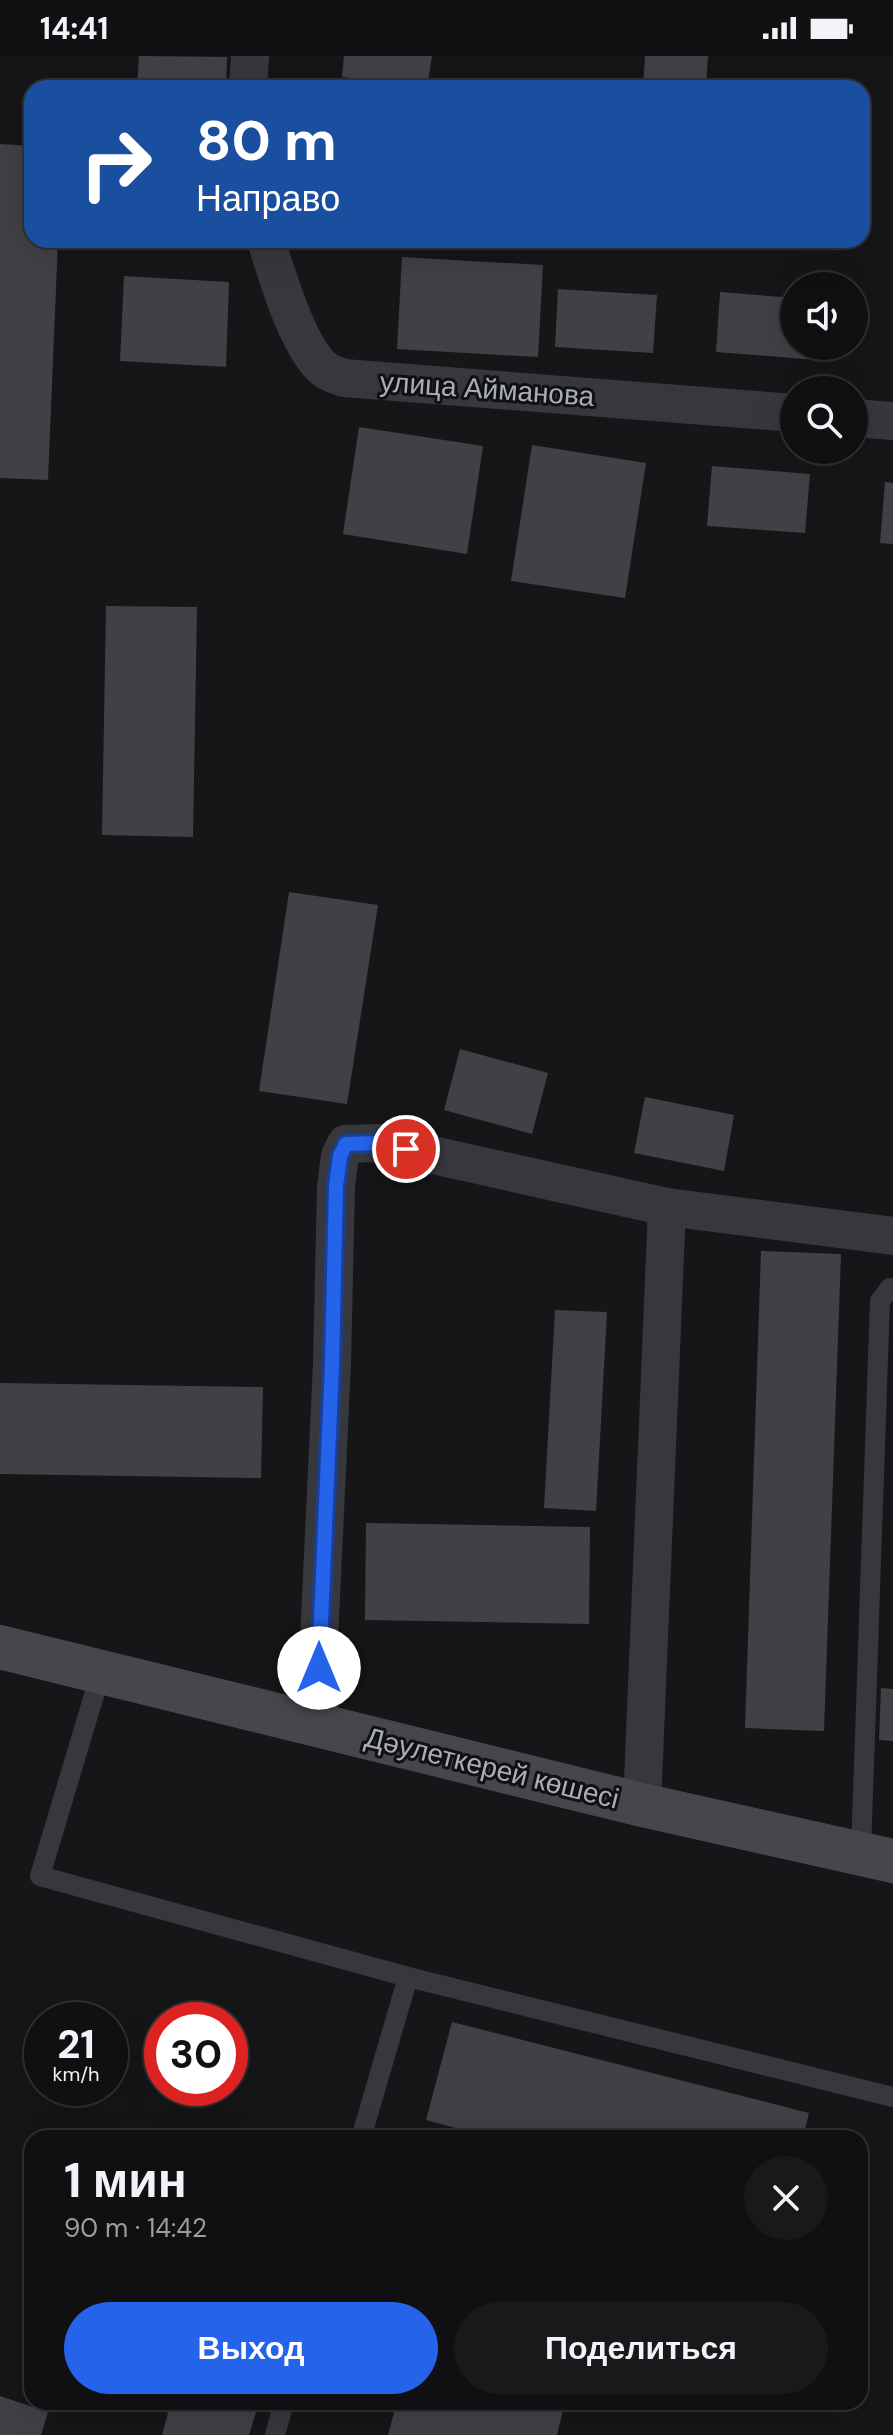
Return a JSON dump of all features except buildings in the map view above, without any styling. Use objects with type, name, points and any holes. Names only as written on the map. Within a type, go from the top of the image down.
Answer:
[{"type":"main road","name":"Дәулеткерей көшесі","points":[[0,1647],[642,1805],[877,1857]]},
{"type":"street","points":[[248,80],[250,56]]},
{"type":"street","name":"улица Айманова","points":[[268,248],[281,292],[304,341],[325,370],[344,378],[780,412]]},
{"type":"street","points":[[868,419],[893,421]]},
{"type":"street","points":[[320,1726],[319,1639],[332,1364],[336,1186],[340,1156],[346,1144],[379,1143],[667,1207],[893,1236]]},
{"type":"street","points":[[642,1805],[667,1207]]},
{"type":"lane","points":[[877,1857],[880,1301],[893,1288]]},
{"type":"lane","points":[[101,1672],[40,1876],[408,1977],[893,2097]]},
{"type":"lane","points":[[363,2130],[408,1977]]},
{"type":"lane","points":[[275,2435],[282,2410]]},
{"type":"route","points":[[319,1668],[336,1186],[340,1156],[346,1144],[360,1142],[406,1149]]}]
